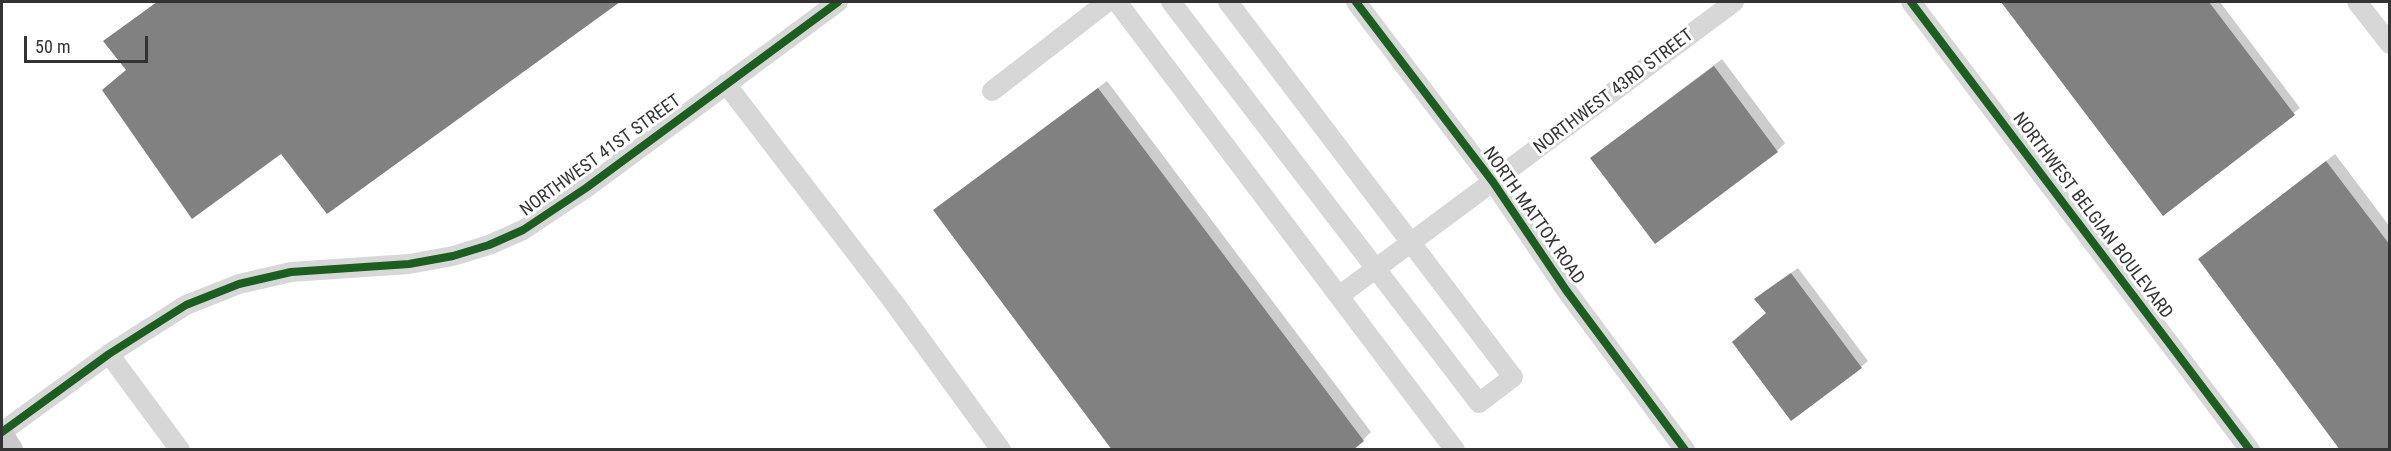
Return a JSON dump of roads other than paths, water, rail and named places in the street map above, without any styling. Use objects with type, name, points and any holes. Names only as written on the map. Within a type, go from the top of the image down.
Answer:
[{"type":"main road","points":[[2,437],[10,450]]},
{"type":"street","name":"NORTHWEST 41ST STREET","points":[[2,432],[109,354],[186,305],[239,284],[291,272],[410,264],[453,256],[489,245],[523,230],[554,211],[838,2]]},
{"type":"street","points":[[992,91],[1107,2]]},
{"type":"street","points":[[1121,2],[1120,6],[1455,450]]},
{"type":"street","points":[[1171,2],[1479,403],[1513,377],[1228,2]]},
{"type":"street","name":"NORTH MATTOX ROAD","points":[[1356,2],[1493,182],[1566,290],[1684,450]]},
{"type":"street","name":"NORTHWEST 43RD STREET","points":[[1339,296],[1734,2]]},
{"type":"street","name":"NORTHWEST BELGIAN BOULEVARD","points":[[1911,2],[2250,450]]},
{"type":"street","points":[[2357,2],[2390,44]]},
{"type":"street","points":[[726,84],[892,300],[1001,450]]},
{"type":"street","points":[[109,354],[180,450]]}]
